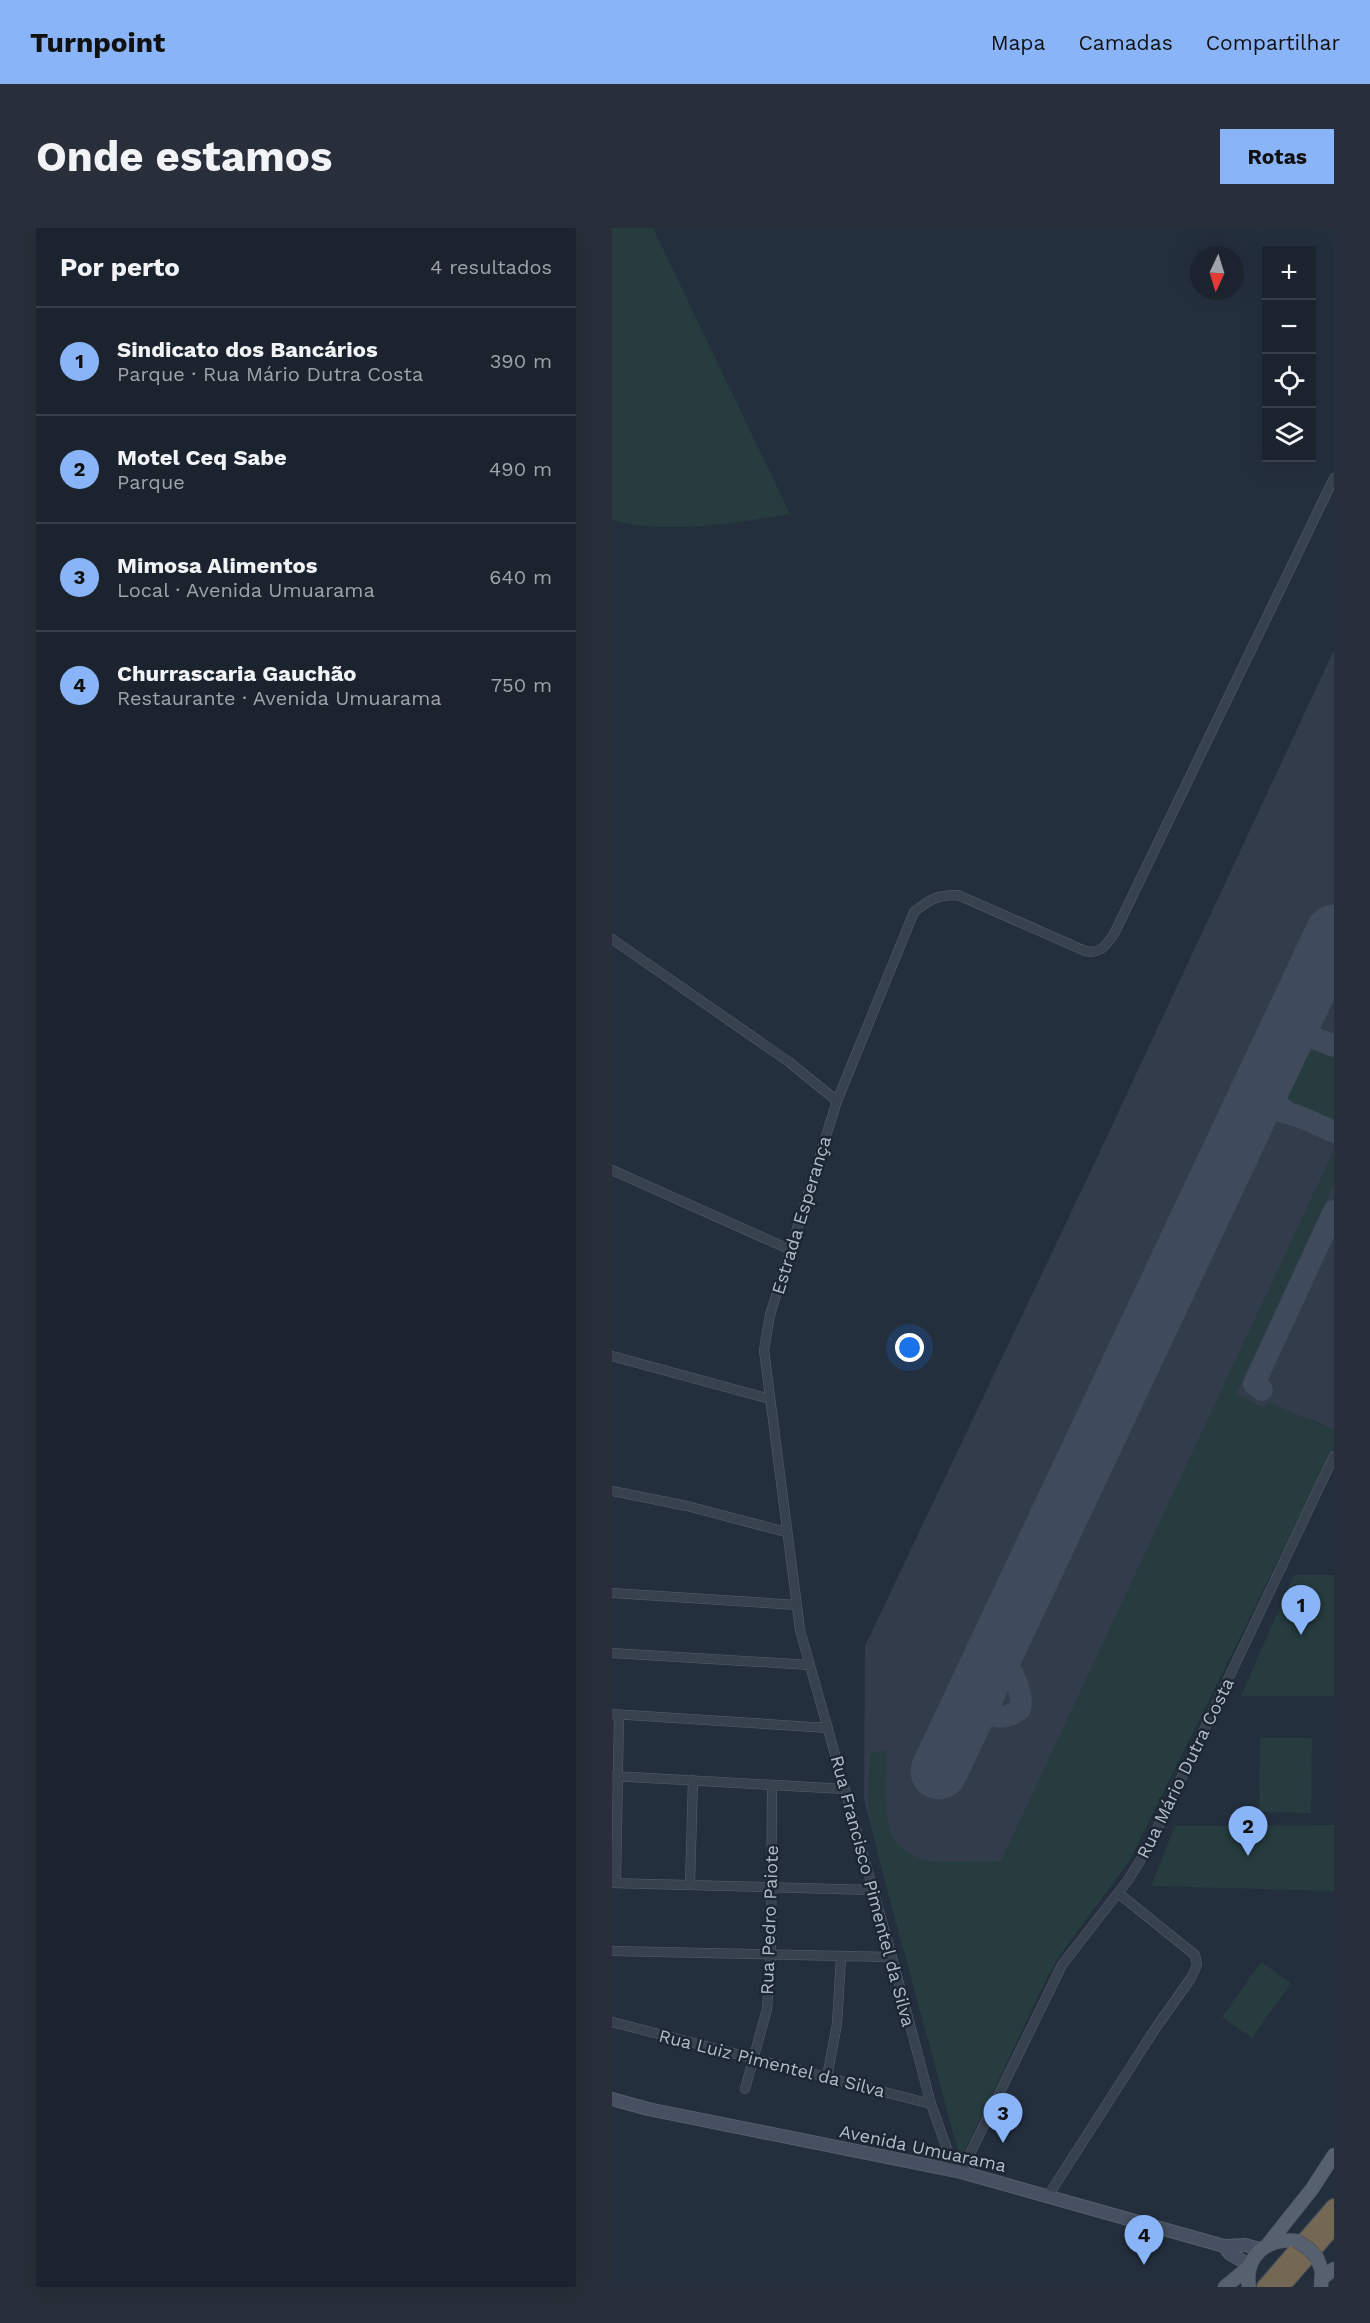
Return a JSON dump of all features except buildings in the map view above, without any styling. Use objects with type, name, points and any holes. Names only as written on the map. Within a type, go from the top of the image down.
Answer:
[{"type":"highway","points":[[1265,2287],[1334,2207]]},
{"type":"highway","points":[[1281,2287],[1334,2226]]},
{"type":"main road","points":[[1225,2287],[1249,2266],[1312,2189],[1334,2155]]},
{"type":"main road","points":[[1265,2246],[1278,2241],[1297,2241],[1317,2258],[1324,2284]]},
{"type":"main road","points":[[1249,2266],[1249,2287]]},
{"type":"main road","points":[[1324,2284],[1334,2269]]},
{"type":"street","name":"Estrada Esperança","points":[[797,1605],[764,1350],[770,1315],[837,1101],[914,912],[930,899],[958,895],[1084,951],[1100,951],[1106,946],[1114,934],[1334,478]]},
{"type":"street","points":[[612,939],[789,1062],[837,1101]]},
{"type":"street","points":[[612,1170],[790,1250]]},
{"type":"street","points":[[612,1356],[770,1399]]},
{"type":"street","name":"Rua Mário Dutra Costa","points":[[961,2172],[1062,1965],[1118,1893],[1148,1848],[1334,1456]]},
{"type":"street","points":[[612,1491],[687,1506],[786,1532]]},
{"type":"street","points":[[612,1593],[797,1605]]},
{"type":"street","name":"Rua Francisco Pimentel da Silva","points":[[797,1605],[800,1630],[931,2104],[951,2160],[961,2172]]},
{"type":"street","points":[[612,1653],[810,1665]]},
{"type":"street","points":[[828,1728],[616,1714],[614,1883],[873,1890]]},
{"type":"street","points":[[615,1776],[846,1790]]},
{"type":"street","points":[[690,1885],[693,1780]]},
{"type":"street","name":"Rua Pedro Paiote","points":[[745,2089],[766,2009],[771,1954],[772,1785]]},
{"type":"street","points":[[1048,2196],[1153,2032],[1191,1978],[1197,1965],[1195,1955],[1118,1893]]},
{"type":"street","points":[[612,1952],[892,1958]]},
{"type":"street","points":[[827,2077],[837,2024],[841,1957]]},
{"type":"street","name":"Rua Luiz Pimentel da Silva","points":[[612,2022],[931,2104]]},
{"type":"street","name":"Avenida Umuarama","points":[[612,2099],[658,2112],[961,2172],[1224,2246],[1265,2246]]},
{"type":"street","name":"Avenida Umuarama","points":[[1224,2246],[1229,2253],[1249,2266]]},
{"type":"shaded area","points":[[1334,650],[1334,1430],[1312,1420],[1035,1904],[907,1961],[864,1799],[865,1646],[1095,1162]]},
{"type":"green space","points":[[612,228],[653,228],[790,514],[724,524],[678,527],[655,527],[612,520]]},
{"type":"green space","points":[[1315,1052],[1334,1057],[1334,1126],[1277,1099],[1293,1064]]},
{"type":"green space","points":[[1334,1150],[1334,1183],[1236,1394],[1264,1408],[1269,1402],[1334,1430],[1334,1447],[1130,1860],[1060,1955],[1048,1976],[963,2153],[958,2151],[877,1852],[868,1802],[870,1754],[886,1750],[886,1803],[889,1824],[891,1833],[902,1848],[931,1861],[1001,1861]]},
{"type":"green space","points":[[1294,1575],[1334,1575],[1334,1696],[1241,1696]]},
{"type":"green space","points":[[1260,1738],[1312,1738],[1311,1813],[1259,1812]]},
{"type":"green space","points":[[1334,1825],[1334,1891],[1151,1886],[1175,1826]]},
{"type":"green space","points":[[1261,1962],[1291,1983],[1252,2038],[1222,2017]]},
{"type":"taxiway","points":[[1301,1003],[1303,1023],[1315,1038]]},
{"type":"taxiway","points":[[1278,1052],[1298,1037],[1311,1037],[1334,1046]]},
{"type":"taxiway","points":[[1264,1080],[1272,1100],[1287,1112]]},
{"type":"taxiway","points":[[1249,1112],[1261,1110],[1283,1112],[1334,1132]]},
{"type":"taxiway","points":[[1262,1390],[1254,1384],[1334,1211]]},
{"type":"taxiway","points":[[969,1707],[1001,1717],[1020,1709],[1019,1691],[1004,1656],[1002,1637]]},
{"type":"runway","points":[[939,1771],[1334,933]]},
{"type":"place","name":"Sindicato dos Bancários","points":[[1301,1635]]},
{"type":"place","name":"Motel Ceq Sabe","points":[[1248,1856]]},
{"type":"place","name":"Mimosa Alimentos","points":[[1003,2143]]},
{"type":"place","name":"Churrascaria Gauchão","points":[[1144,2265]]}]
